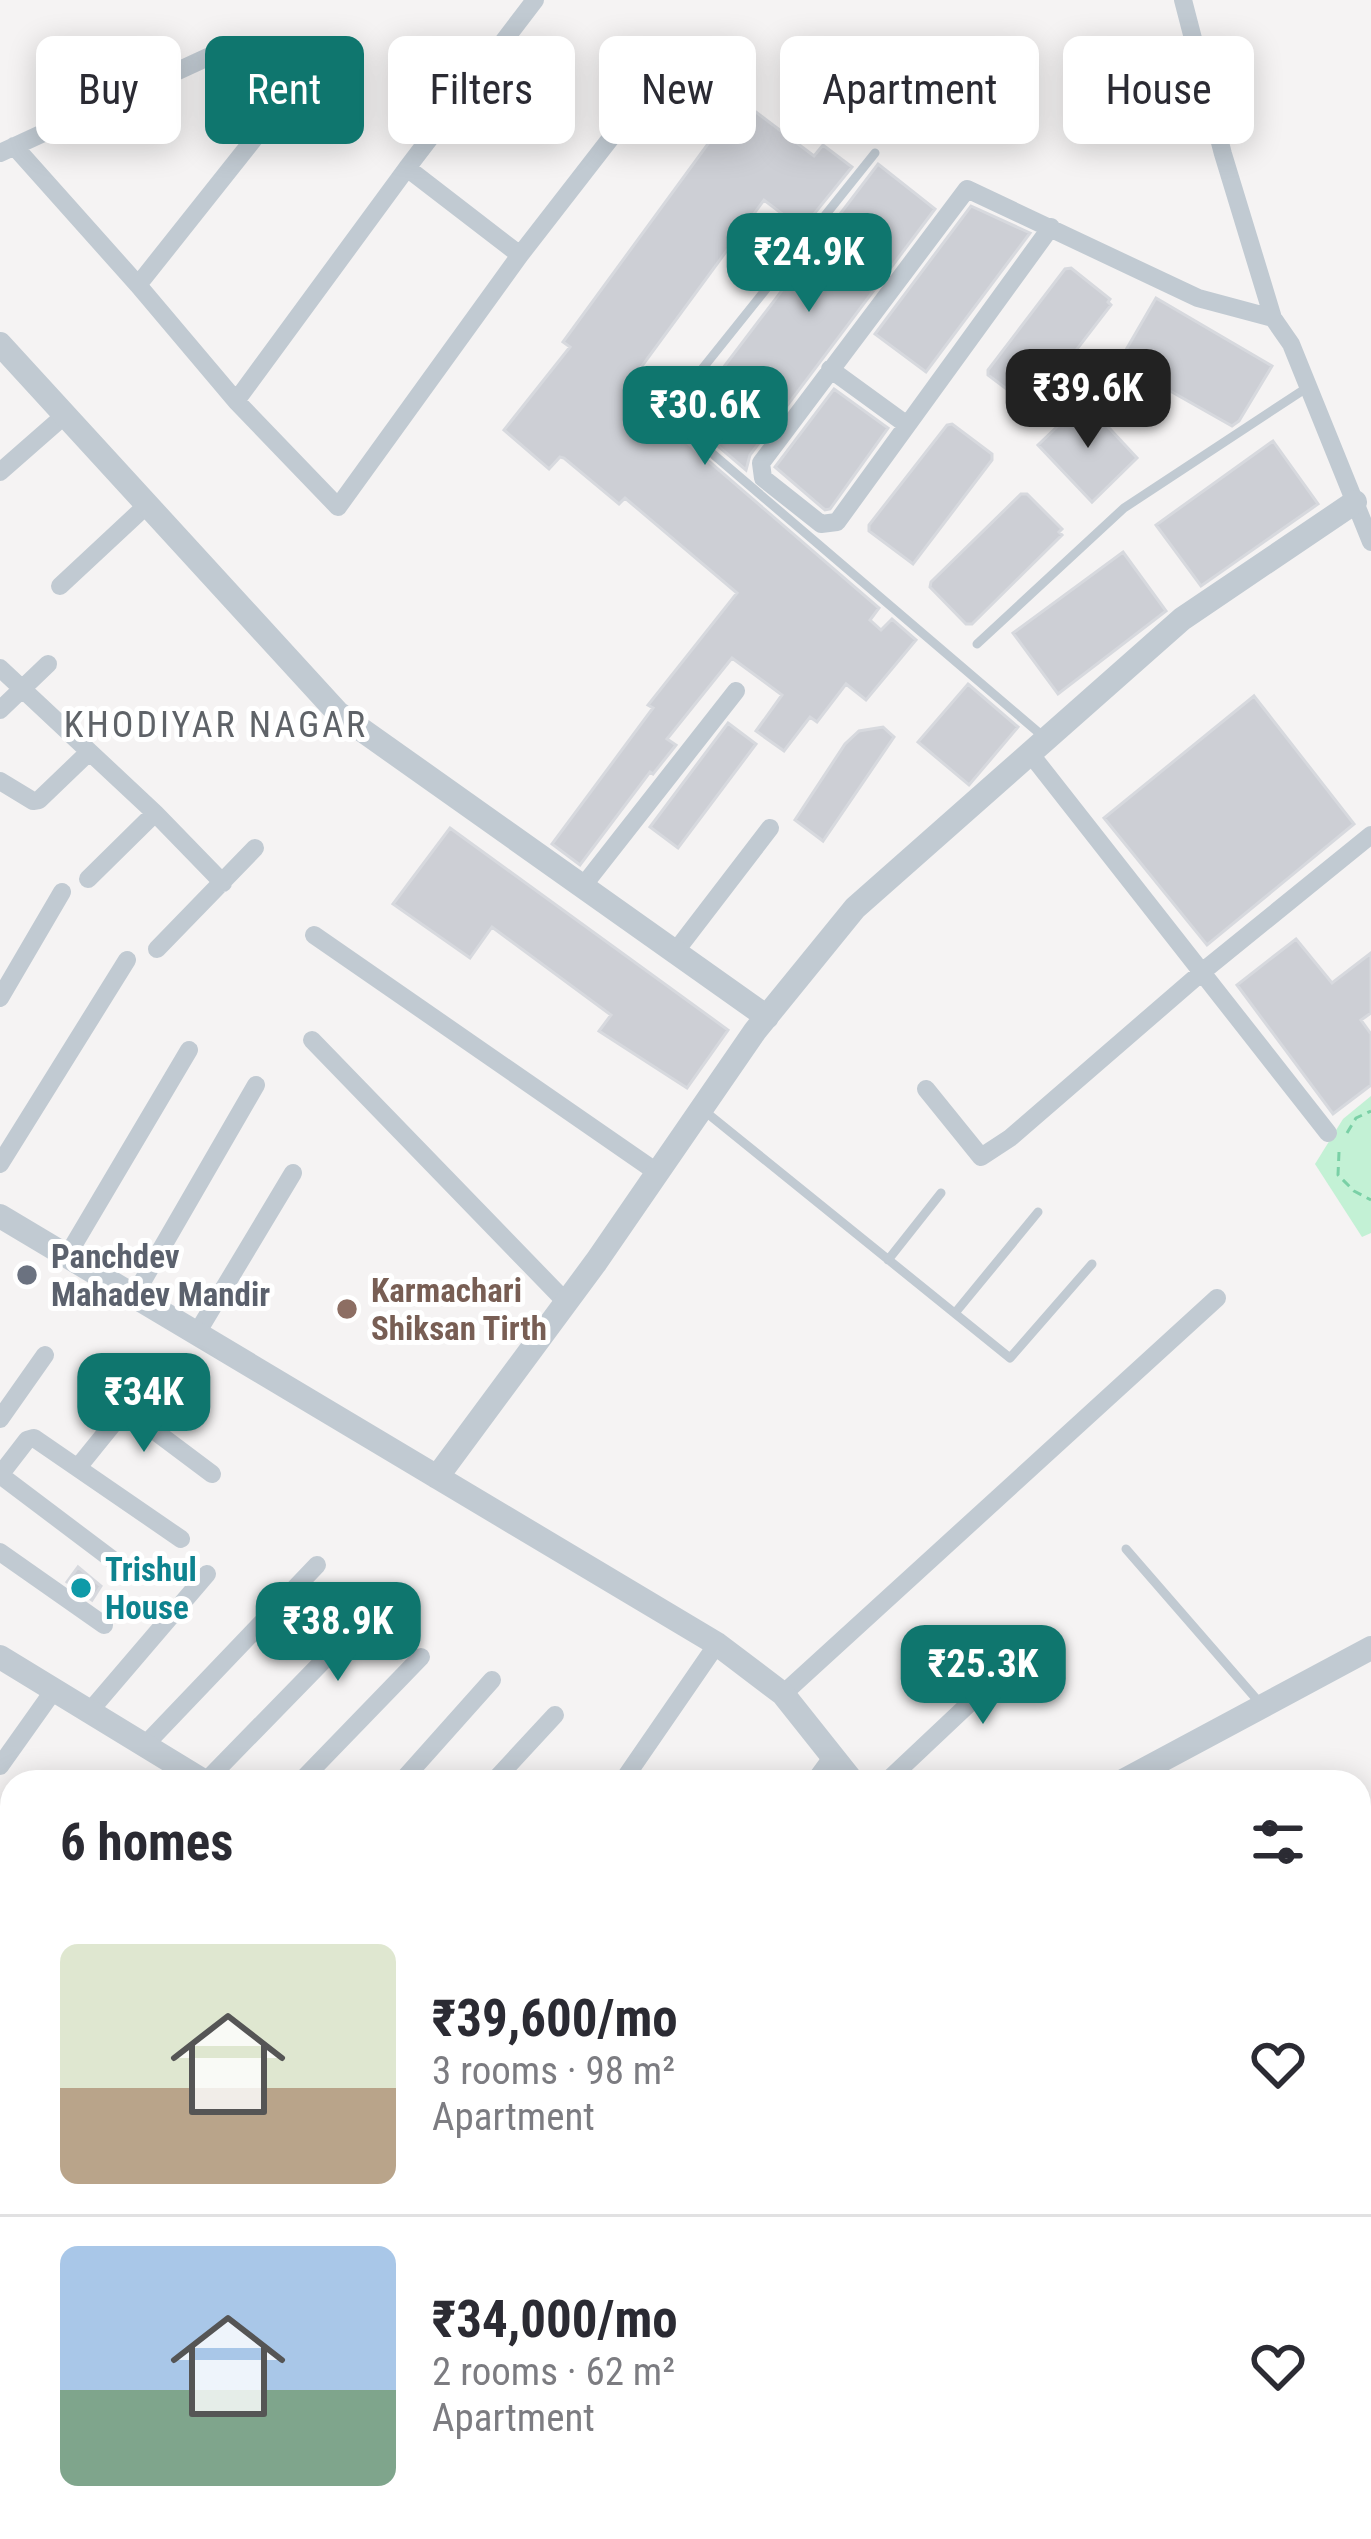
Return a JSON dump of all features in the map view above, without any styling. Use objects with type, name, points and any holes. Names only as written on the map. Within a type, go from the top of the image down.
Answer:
[{"type":"street","points":[[236,401],[535,0]]},
{"type":"street","points":[[1183,0],[1273,318],[1291,344],[1371,542]]},
{"type":"street","points":[[137,285],[292,91],[234,45],[7,149],[25,163],[236,401],[338,507],[606,144]]},
{"type":"street","points":[[407,168],[520,255]]},
{"type":"street","points":[[1051,227],[837,522],[821,524],[763,478],[760,463],[967,189],[1051,227],[1198,298],[1273,318]]},
{"type":"street","points":[[0,344],[338,713],[767,1016]]},
{"type":"street","points":[[830,369],[907,425]]},
{"type":"street","points":[[0,472],[65,415]]},
{"type":"street","points":[[437,1477],[767,1016],[855,908],[1182,619],[1355,502]]},
{"type":"street","points":[[60,586],[148,506]]},
{"type":"street","points":[[0,710],[48,664]]},
{"type":"street","points":[[0,668],[223,883]]},
{"type":"street","points":[[583,886],[736,692]]},
{"type":"street","points":[[1038,745],[1202,972],[1328,1133]]},
{"type":"street","points":[[0,781],[39,800],[89,752]]},
{"type":"street","points":[[88,878],[155,813]]},
{"type":"street","points":[[675,952],[770,828]]},
{"type":"street","points":[[926,1089],[981,1157],[1010,1138],[1202,972],[1371,835]]},
{"type":"street","points":[[157,949],[255,848]]},
{"type":"street","points":[[0,998],[62,892]]},
{"type":"street","points":[[314,935],[658,1173]]},
{"type":"street","points":[[0,1164],[127,960]]},
{"type":"street","points":[[312,1040],[565,1301]]},
{"type":"street","points":[[68,1256],[189,1050]]},
{"type":"street","points":[[134,1296],[256,1085]]},
{"type":"street","points":[[197,1333],[293,1173]]},
{"type":"street","points":[[0,1216],[717,1644],[783,1694],[844,1770]]},
{"type":"street","points":[[783,1694],[1217,1298]]},
{"type":"street","points":[[0,1420],[45,1355]]},
{"type":"street","points":[[79,1466],[116,1419],[128,1411],[212,1474]]},
{"type":"street","points":[[134,1576],[0,1475],[27,1440],[34,1438],[79,1466],[181,1539]]},
{"type":"street","points":[[0,1552],[104,1625]]},
{"type":"street","points":[[144,1746],[317,1565]]},
{"type":"street","points":[[89,1712],[207,1574]]},
{"type":"street","points":[[217,1770],[366,1617]]},
{"type":"street","points":[[899,1770],[989,1684],[1048,1636]]},
{"type":"street","points":[[630,1770],[717,1644]]},
{"type":"street","points":[[1143,1770],[1371,1648]]},
{"type":"street","points":[[0,1657],[185,1770]]},
{"type":"street","points":[[312,1770],[421,1657]]},
{"type":"street","points":[[412,1770],[491,1680]]},
{"type":"street","points":[[0,1766],[53,1690]]},
{"type":"street","points":[[504,1770],[555,1715]]},
{"type":"street","points":[[823,1770],[833,1756]]},
{"type":"lane","points":[[875,153],[666,414],[1038,745]]},
{"type":"lane","points":[[977,644],[1124,508],[1308,387]]},
{"type":"lane","points":[[702,1109],[1010,1358],[1092,1264]]},
{"type":"lane","points":[[888,1259],[941,1193]]},
{"type":"lane","points":[[955,1313],[1038,1212]]},
{"type":"lane","points":[[1126,1549],[1263,1706]]},
{"type":"path","points":[[1371,1112],[1356,1118],[1339,1147],[1339,1174],[1354,1191],[1371,1200]]},
{"type":"green space","points":[[1371,1096],[1371,1233],[1362,1237],[1315,1164],[1343,1119]]},
{"type":"building","points":[[756,112],[780,130],[780,144],[798,144],[814,156],[823,145],[852,167],[802,229],[764,200],[625,389],[879,608],[870,620],[881,630],[892,619],[916,640],[866,700],[846,684],[817,722],[810,717],[784,751],[756,731],[782,695],[732,658],[667,739],[676,745],[580,865],[552,844],[653,708],[648,705],[737,593],[625,498],[619,504],[564,458],[549,469],[504,430],[570,347],[563,342],[708,144],[756,144]]},
{"type":"building","points":[[878,164],[935,209],[750,455],[746,470],[685,418]]},
{"type":"building","points":[[971,206],[1030,233],[926,372],[875,334]]},
{"type":"building","points":[[1071,268],[1110,299],[1111,305],[1029,406],[988,375],[988,370],[1065,269]]},
{"type":"building","points":[[1156,298],[1272,366],[1232,426],[1119,362]]},
{"type":"building","points":[[834,389],[888,428],[825,510],[775,467]]},
{"type":"building","points":[[1084,401],[1137,458],[1092,502],[1038,445]]},
{"type":"building","points":[[952,424],[992,454],[992,460],[913,564],[869,531],[869,525]]},
{"type":"building","points":[[1273,441],[1318,504],[1201,586],[1156,525]]},
{"type":"building","points":[[1021,494],[1027,494],[1062,529],[1062,535],[972,624],[966,624],[930,587],[931,582]]},
{"type":"building","points":[[1123,552],[1166,611],[1058,694],[1013,633]]},
{"type":"building","points":[[968,684],[1018,727],[969,785],[918,742]]},
{"type":"building","points":[[1254,696],[1354,824],[1207,945],[1104,818]]},
{"type":"building","points":[[728,723],[756,744],[678,848],[650,827]]},
{"type":"building","points":[[883,727],[894,737],[823,841],[795,820],[845,744],[859,731]]},
{"type":"building","points":[[450,828],[728,1030],[687,1088],[599,1031],[611,1015],[492,927],[470,958],[393,904]]},
{"type":"building","points":[[1296,939],[1332,983],[1371,953],[1371,1013],[1361,1020],[1371,1034],[1371,1085],[1333,1114],[1237,985]]},
{"type":"building","name":"Trishul House","points":[[78,1567],[101,1586],[92,1600],[67,1582]]},
{"type":"place","name":"Panchdev Mahadev Mandir","points":[[27,1275]]},
{"type":"place","name":"Karmachari Shiksan Tirth","points":[[347,1309]]},
{"type":"place","name":"Trishul House","points":[[81,1588]]},
{"type":"district","name":"KHODIYAR NAGAR","points":[[216,725]]}]
